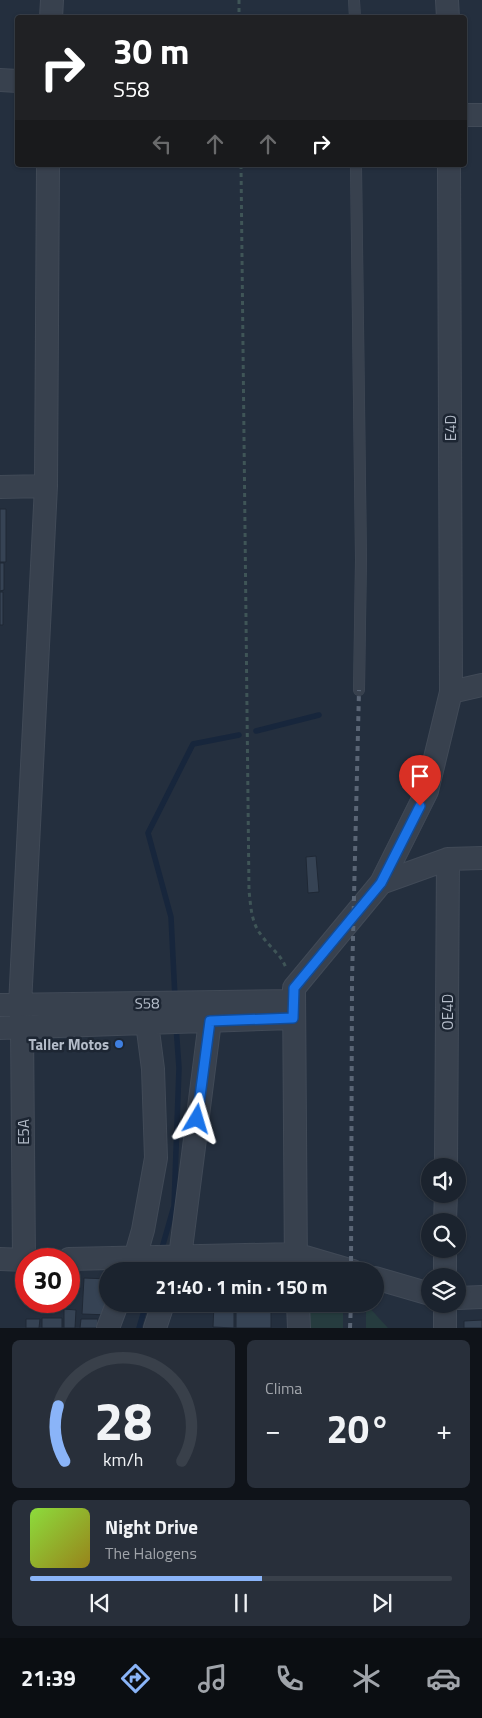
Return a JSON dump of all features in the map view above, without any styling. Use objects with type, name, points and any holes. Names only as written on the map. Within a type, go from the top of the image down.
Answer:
[{"type":"street","points":[[51,15],[52,0]]},
{"type":"street","points":[[448,0],[448,15]]},
{"type":"street","points":[[0,80],[15,81]]},
{"type":"street","points":[[467,115],[482,114]]},
{"type":"street","name":"E5A","points":[[25,1248],[22,1028],[10,1005],[46,486],[48,167]]},
{"type":"street","name":"E4D","points":[[449,167],[451,692]]},
{"type":"street","points":[[0,487],[46,486]]},
{"type":"street","points":[[295,1262],[294,1002],[381,883],[427,791],[451,692],[482,686]]},
{"type":"street","points":[[381,883],[448,858],[482,858]]},
{"type":"street","name":"OE4D","points":[[446,1158],[448,858]]},
{"type":"street","name":"S58","points":[[10,1005],[294,1002]]},
{"type":"street","name":"S58","points":[[0,1028],[210,1021],[294,1002]]},
{"type":"street","points":[[177,1262],[210,1021]]},
{"type":"street","points":[[134,1262],[143,1230],[156,1158],[153,1069],[147,1023]]},
{"type":"street","points":[[0,1259],[15,1260]]},
{"type":"street","points":[[80,1260],[107,1262]]},
{"type":"street","points":[[384,1281],[421,1291]]},
{"type":"street","points":[[466,1298],[482,1297]]},
{"type":"street","points":[[108,1328],[114,1312]]},
{"type":"street","points":[[154,1328],[160,1312]]},
{"type":"street","points":[[298,1312],[299,1328]]},
{"type":"street","points":[[445,1313],[445,1328]]},
{"type":"lane","points":[[354,0],[355,15]]},
{"type":"lane","points":[[356,167],[361,559],[358,690]]},
{"type":"path","points":[[239,0],[239,15]]},
{"type":"path","points":[[241,167],[249,891],[251,917],[261,936],[283,959],[294,1002]]},
{"type":"green space","points":[[310,1312],[343,1312],[343,1328],[310,1328]]},
{"type":"green space","points":[[366,1312],[373,1312],[388,1328],[366,1328]]},
{"type":"building","points":[[0,509],[6,509],[6,562],[0,562]]},
{"type":"building","points":[[0,563],[4,563],[4,590],[0,591]]},
{"type":"building","points":[[0,592],[3,592],[3,625],[0,625]]},
{"type":"building","points":[[316,856],[319,892],[308,893],[306,857]]},
{"type":"building","points":[[84,1278],[99,1279],[99,1312],[109,1312],[110,1315],[82,1314]]},
{"type":"building","points":[[214,1312],[234,1312],[234,1328],[213,1327]]},
{"type":"building","points":[[236,1312],[271,1312],[271,1328],[236,1328]]},
{"type":"building","points":[[64,1313],[76,1313],[75,1328],[64,1328]]},
{"type":"building","points":[[42,1318],[62,1318],[62,1328],[42,1328]]},
{"type":"building","points":[[26,1319],[40,1319],[39,1328],[26,1328]]},
{"type":"building","points":[[81,1319],[98,1319],[98,1328],[80,1328]]},
{"type":"building","points":[[482,1320],[482,1328],[464,1328],[464,1321]]},
{"type":"waterway","points":[[256,731],[319,715]]},
{"type":"waterway","points":[[175,998],[171,917],[148,833],[193,744],[239,735]]},
{"type":"waterway","points":[[162,1248],[174,1206],[179,1068],[176,1026]]},
{"type":"waterway","points":[[139,1328],[144,1312]]},
{"type":"railway","points":[[351,1262],[352,980],[359,690]]},
{"type":"railway","points":[[350,1328],[351,1312]]},
{"type":"place","name":"Taller Motos","points":[[119,1044]]},
{"type":"route","points":[[197,1119],[210,1021],[293,1018],[294,988],[381,883],[420,806]]}]
